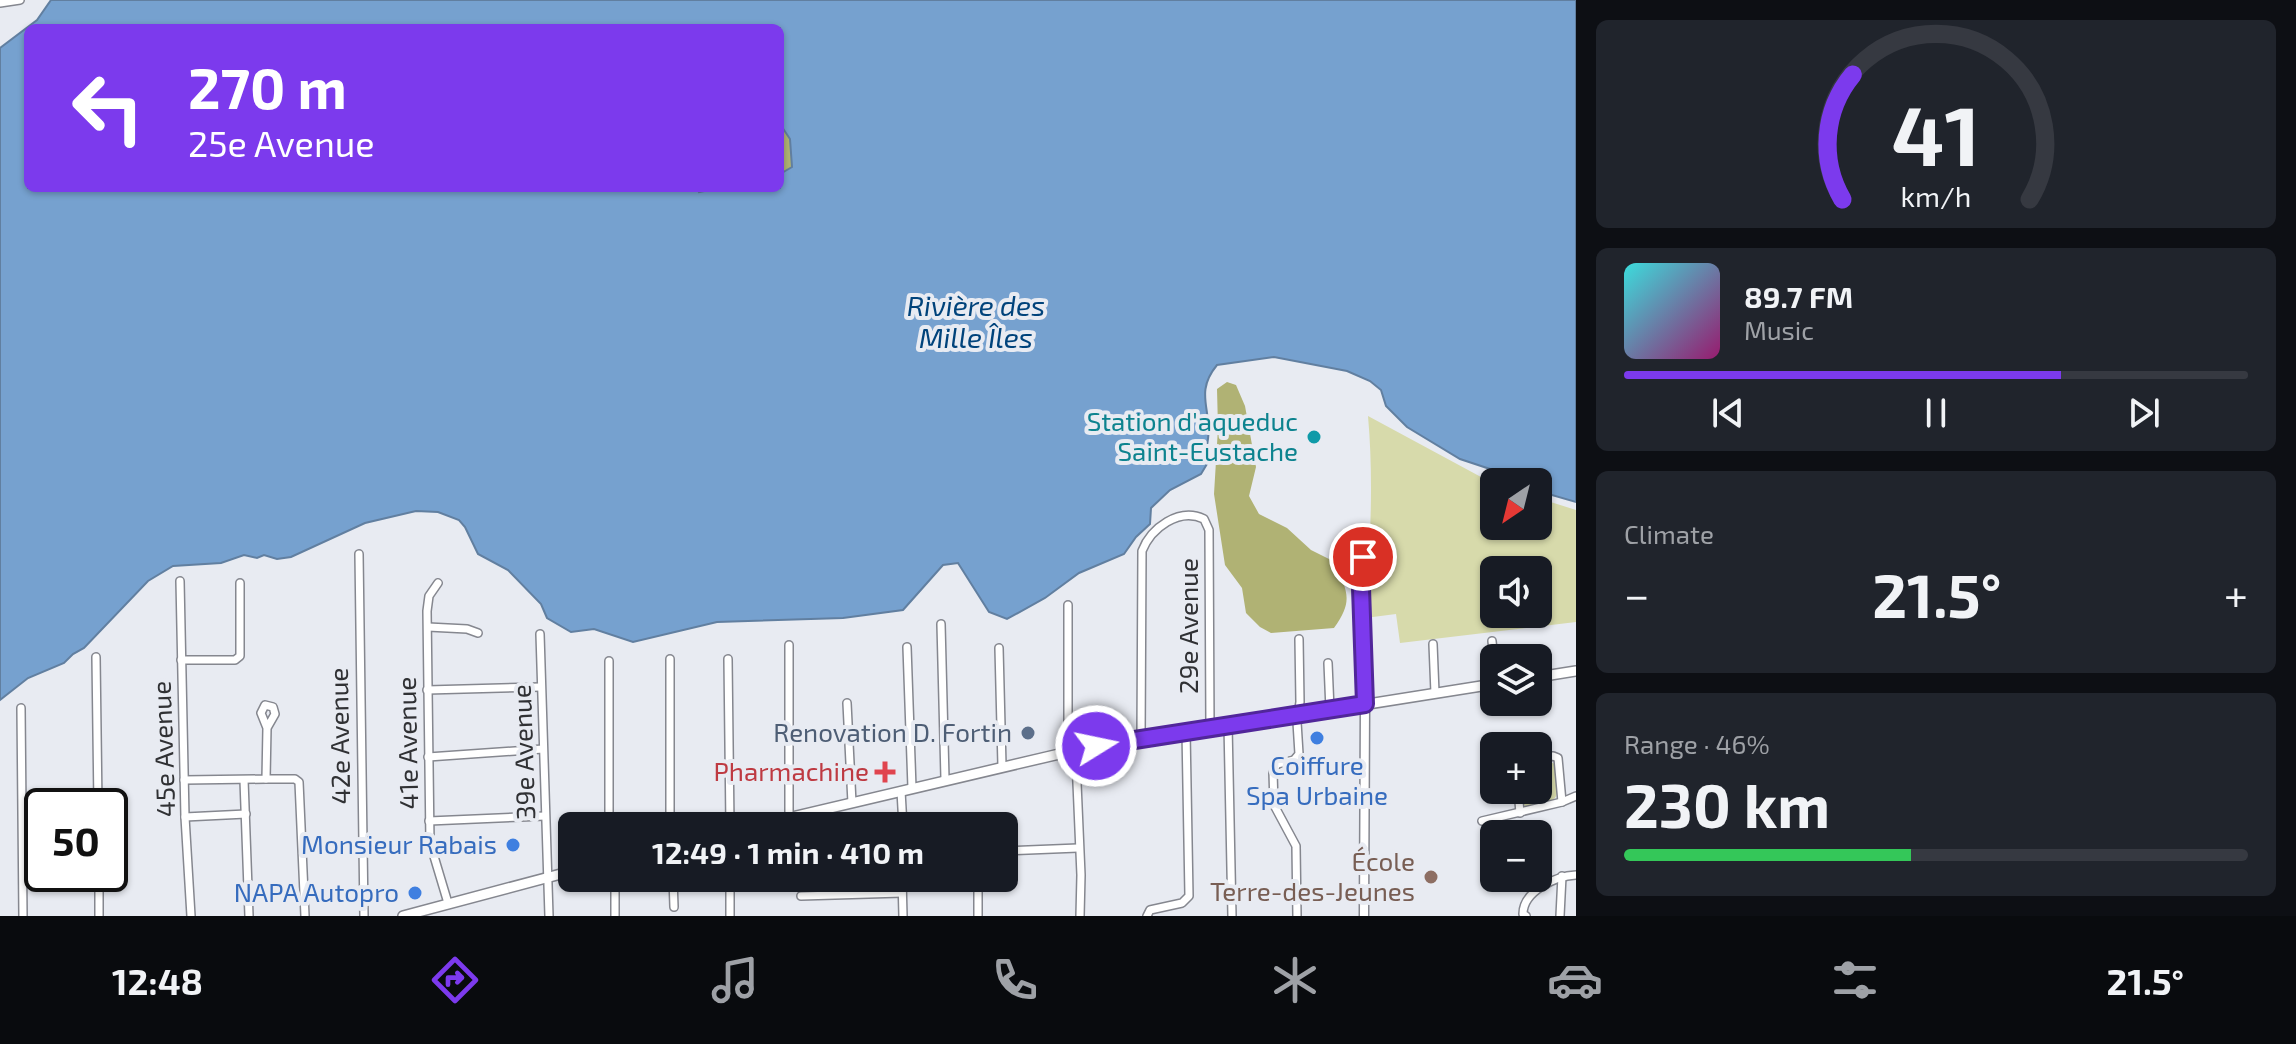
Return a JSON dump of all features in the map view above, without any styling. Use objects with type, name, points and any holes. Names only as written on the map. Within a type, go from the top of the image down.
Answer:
[{"type":"main road","points":[[1552,675],[1576,671]]},
{"type":"main road","points":[[814,812],[1072,751],[1480,686]]},
{"type":"main road","points":[[403,916],[429,912],[448,903],[558,875]]},
{"type":"street","points":[[0,3],[20,0]]},
{"type":"street","name":"29e Avenue","points":[[1141,738],[1142,551],[1151,534],[1172,520],[1195,516],[1208,524],[1210,728]]},
{"type":"street","points":[[1364,553],[1361,588],[1365,704],[1364,916]]},
{"type":"street","name":"42e Avenue","points":[[359,554],[364,916]]},
{"type":"street","name":"45e Avenue","points":[[180,581],[185,817],[191,916]]},
{"type":"street","points":[[181,660],[235,660],[240,656],[240,583]]},
{"type":"street","name":"41e Avenue","points":[[438,583],[429,596],[429,821],[432,854],[448,903]]},
{"type":"street","points":[[1068,605],[1068,729],[1076,760],[1080,916]]},
{"type":"street","points":[[941,624],[945,779]]},
{"type":"street","points":[[428,627],[467,629],[478,633]]},
{"type":"street","name":"39e Avenue","points":[[540,634],[549,916]]},
{"type":"street","points":[[1297,916],[1296,846],[1275,808],[1273,772],[1277,764],[1299,756],[1299,639]]},
{"type":"street","points":[[1433,644],[1435,693]]},
{"type":"street","points":[[789,645],[789,812]]},
{"type":"street","points":[[907,647],[912,788]]},
{"type":"street","points":[[999,648],[1002,766]]},
{"type":"street","points":[[96,657],[98,788]]},
{"type":"street","points":[[670,659],[670,812]]},
{"type":"street","points":[[728,659],[730,812]]},
{"type":"street","points":[[609,661],[609,812]]},
{"type":"street","points":[[1328,663],[1330,710]]},
{"type":"street","points":[[427,690],[541,687]]},
{"type":"street","points":[[847,703],[852,803]]},
{"type":"street","points":[[21,708],[23,916]]},
{"type":"street","points":[[1228,725],[1232,916]]},
{"type":"street","points":[[266,779],[267,728]]},
{"type":"street","name":"29e Avenue","points":[[1147,916],[1150,910],[1182,903],[1189,896],[1186,731]]},
{"type":"street","points":[[428,757],[543,749]]},
{"type":"street","points":[[1552,756],[1558,758],[1562,802]]},
{"type":"street","points":[[184,780],[295,779],[299,782],[305,916]]},
{"type":"street","points":[[244,780],[249,916]]},
{"type":"street","points":[[901,791],[902,812]]},
{"type":"street","points":[[1487,820],[1576,796]]},
{"type":"street","points":[[1519,804],[1520,813]]},
{"type":"street","points":[[185,817],[246,814]]},
{"type":"street","points":[[429,821],[545,816]]},
{"type":"street","points":[[1018,850],[1078,848]]},
{"type":"street","points":[[1526,916],[1523,906],[1527,899],[1562,876],[1576,875]]},
{"type":"street","points":[[1560,916],[1562,876]]},
{"type":"street","points":[[99,892],[99,916]]},
{"type":"street","points":[[615,892],[615,916]]},
{"type":"street","points":[[673,892],[674,907]]},
{"type":"street","points":[[730,892],[730,916]]},
{"type":"street","points":[[978,892],[978,916]]},
{"type":"street","points":[[801,896],[902,893],[903,916]]},
{"type":"green space","points":[[784,130],[790,139],[792,167],[784,172]]},
{"type":"green space","points":[[1227,382],[1236,385],[1245,406],[1256,467],[1249,496],[1259,514],[1287,528],[1311,550],[1335,562],[1343,581],[1346,603],[1334,628],[1271,633],[1260,627],[1246,613],[1242,588],[1225,565],[1214,494],[1217,389]]},
{"type":"green space","points":[[1368,416],[1480,476],[1480,540],[1552,540],[1552,502],[1576,510],[1576,622],[1552,625],[1552,556],[1480,556],[1480,628],[1526,628],[1400,643],[1396,614],[1365,618],[1371,466]]},
{"type":"green space","points":[[1552,763],[1556,765],[1557,786],[1553,800]]},
{"type":"green space","points":[[1524,804],[1543,804],[1528,808]]},
{"type":"water","name":"Rivière des Mille Îles","points":[[51,0],[1576,0],[1576,502],[1552,495],[1552,468],[1487,468],[1460,459],[1407,427],[1386,406],[1381,390],[1370,381],[1347,371],[1274,357],[1217,365],[1206,384],[1205,393],[1209,428],[1205,455],[1207,464],[1201,474],[1170,490],[1151,508],[1150,524],[1124,554],[1079,573],[1045,598],[1007,619],[989,612],[958,563],[943,565],[903,610],[843,618],[717,622],[633,642],[594,629],[571,632],[547,618],[541,604],[508,570],[478,554],[459,520],[438,512],[416,511],[365,523],[291,557],[277,559],[264,555],[257,558],[244,555],[221,563],[173,566],[148,581],[84,648],[64,663],[28,678],[0,700],[0,48],[24,30],[24,192],[784,192],[784,172],[792,167],[790,139],[784,130],[784,24],[32,24]]},
{"type":"place","name":"Station d'aqueduc Saint-Eustache","points":[[1314,437]]},
{"type":"place","name":"Renovation D. Fortin","points":[[1028,733]]},
{"type":"place","name":"Coiffure Spa Urbaine","points":[[1317,738]]},
{"type":"place","name":"Pharmachine","points":[[885,772]]},
{"type":"place","name":"Monsieur Rabais","points":[[513,845]]},
{"type":"place","name":"École Terre-des-Jeunes","points":[[1431,877]]},
{"type":"place","name":"NAPA Autopro","points":[[415,893]]},
{"type":"route","points":[[1096,746],[1365,704],[1361,588],[1363,557]]}]
